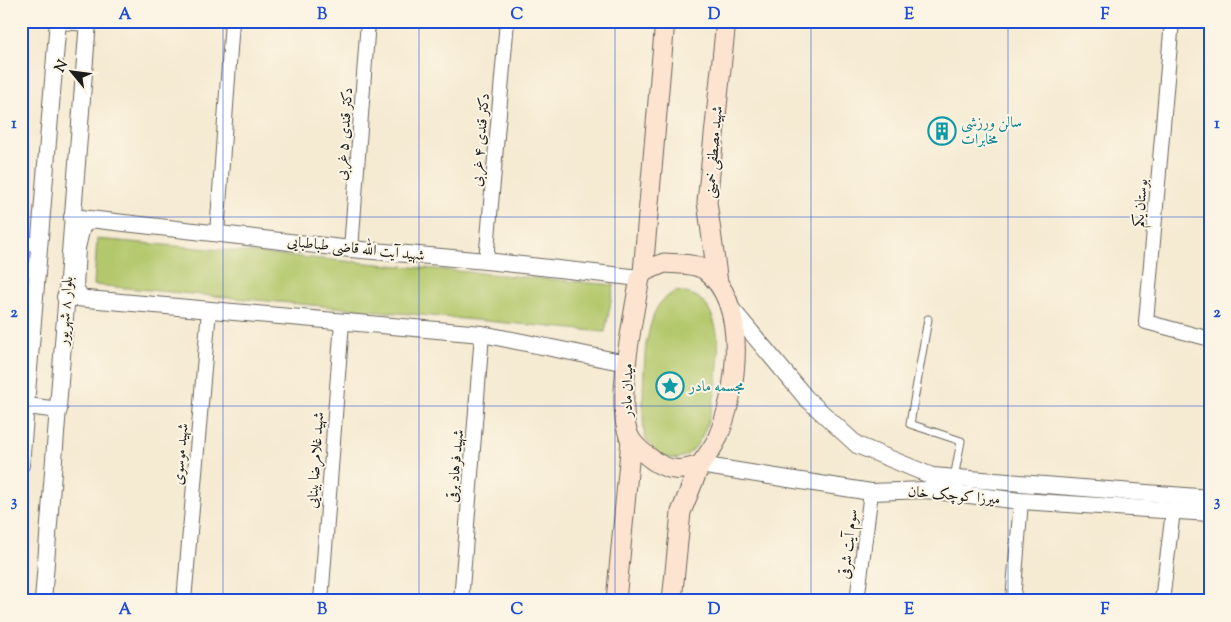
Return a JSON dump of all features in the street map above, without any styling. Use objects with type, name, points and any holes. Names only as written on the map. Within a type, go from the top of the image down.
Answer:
[{"type":"main road","points":[[642,275],[665,21]]},
{"type":"main road","name":"شهید مصطفی خمینی","points":[[718,283],[707,202],[726,21]]},
{"type":"main road","points":[[642,275],[664,263],[703,269],[718,283],[730,306],[736,343],[734,382],[716,440],[700,465],[681,512],[672,601]]},
{"type":"main road","name":"میدان مادر","points":[[642,275],[626,363],[625,419],[632,440],[649,457],[664,468],[683,471],[700,465]]},
{"type":"main road","points":[[616,601],[632,440]]},
{"type":"street","points":[[59,21],[88,22]]},
{"type":"street","name":"بلوار ۸ شهریور","points":[[21,465],[27,406],[29,269],[39,244],[59,21]]},
{"type":"street","points":[[217,234],[232,21]]},
{"type":"street","name":"دکتر قندی ۵ غربی","points":[[352,249],[368,21]]},
{"type":"street","name":"دکتر قندی ۴ غربی","points":[[486,261],[507,21]]},
{"type":"street","name":"بوستان یکم","points":[[1172,21],[1146,322],[1210,339]]},
{"type":"street","name":"بلوار ۸ شهریور","points":[[43,601],[59,410],[65,297],[88,22]]},
{"type":"street","name":"شهید آیت الله قاضی طباطبایی","points":[[72,217],[352,249],[642,275]]},
{"type":"street","points":[[83,299],[76,287],[78,248],[83,227],[92,220]]},
{"type":"street","points":[[21,243],[39,244]]},
{"type":"street","points":[[65,297],[482,334],[626,363]]},
{"type":"street","name":"میرزا کوچک خان","points":[[730,306],[806,398],[857,445],[932,476],[1210,498]]},
{"type":"street","name":"شهید موسوی","points":[[184,601],[209,310]]},
{"type":"street","name":"شهید غلامرضا بینایی","points":[[321,601],[342,322]]},
{"type":"street","name":"شهید فرهاد برقی","points":[[461,601],[482,334]]},
{"type":"street","points":[[27,406],[59,410]]},
{"type":"street","name":"میرزا کوچک خان","points":[[700,465],[871,492],[926,490],[1021,501],[1210,513]]},
{"type":"street","name":"سوم آیت شرقی","points":[[857,601],[871,492]]},
{"type":"street","points":[[1013,601],[1021,501]]},
{"type":"street","points":[[1162,601],[1173,511]]},
{"type":"lane","points":[[928,319],[910,424],[961,441],[954,478]]},
{"type":"green space","points":[[97,239],[614,285],[605,332],[94,285]]},
{"type":"green space","points":[[676,291],[694,296],[706,305],[715,325],[718,340],[717,372],[710,415],[703,434],[694,449],[681,457],[666,457],[652,448],[645,436],[643,392],[645,352],[657,308],[666,297]]},
{"type":"place","name":"سالن ورزشی مخابرات","points":[[942,131]]},
{"type":"place","name":"مجسمه مادر","points":[[670,386]]}]
